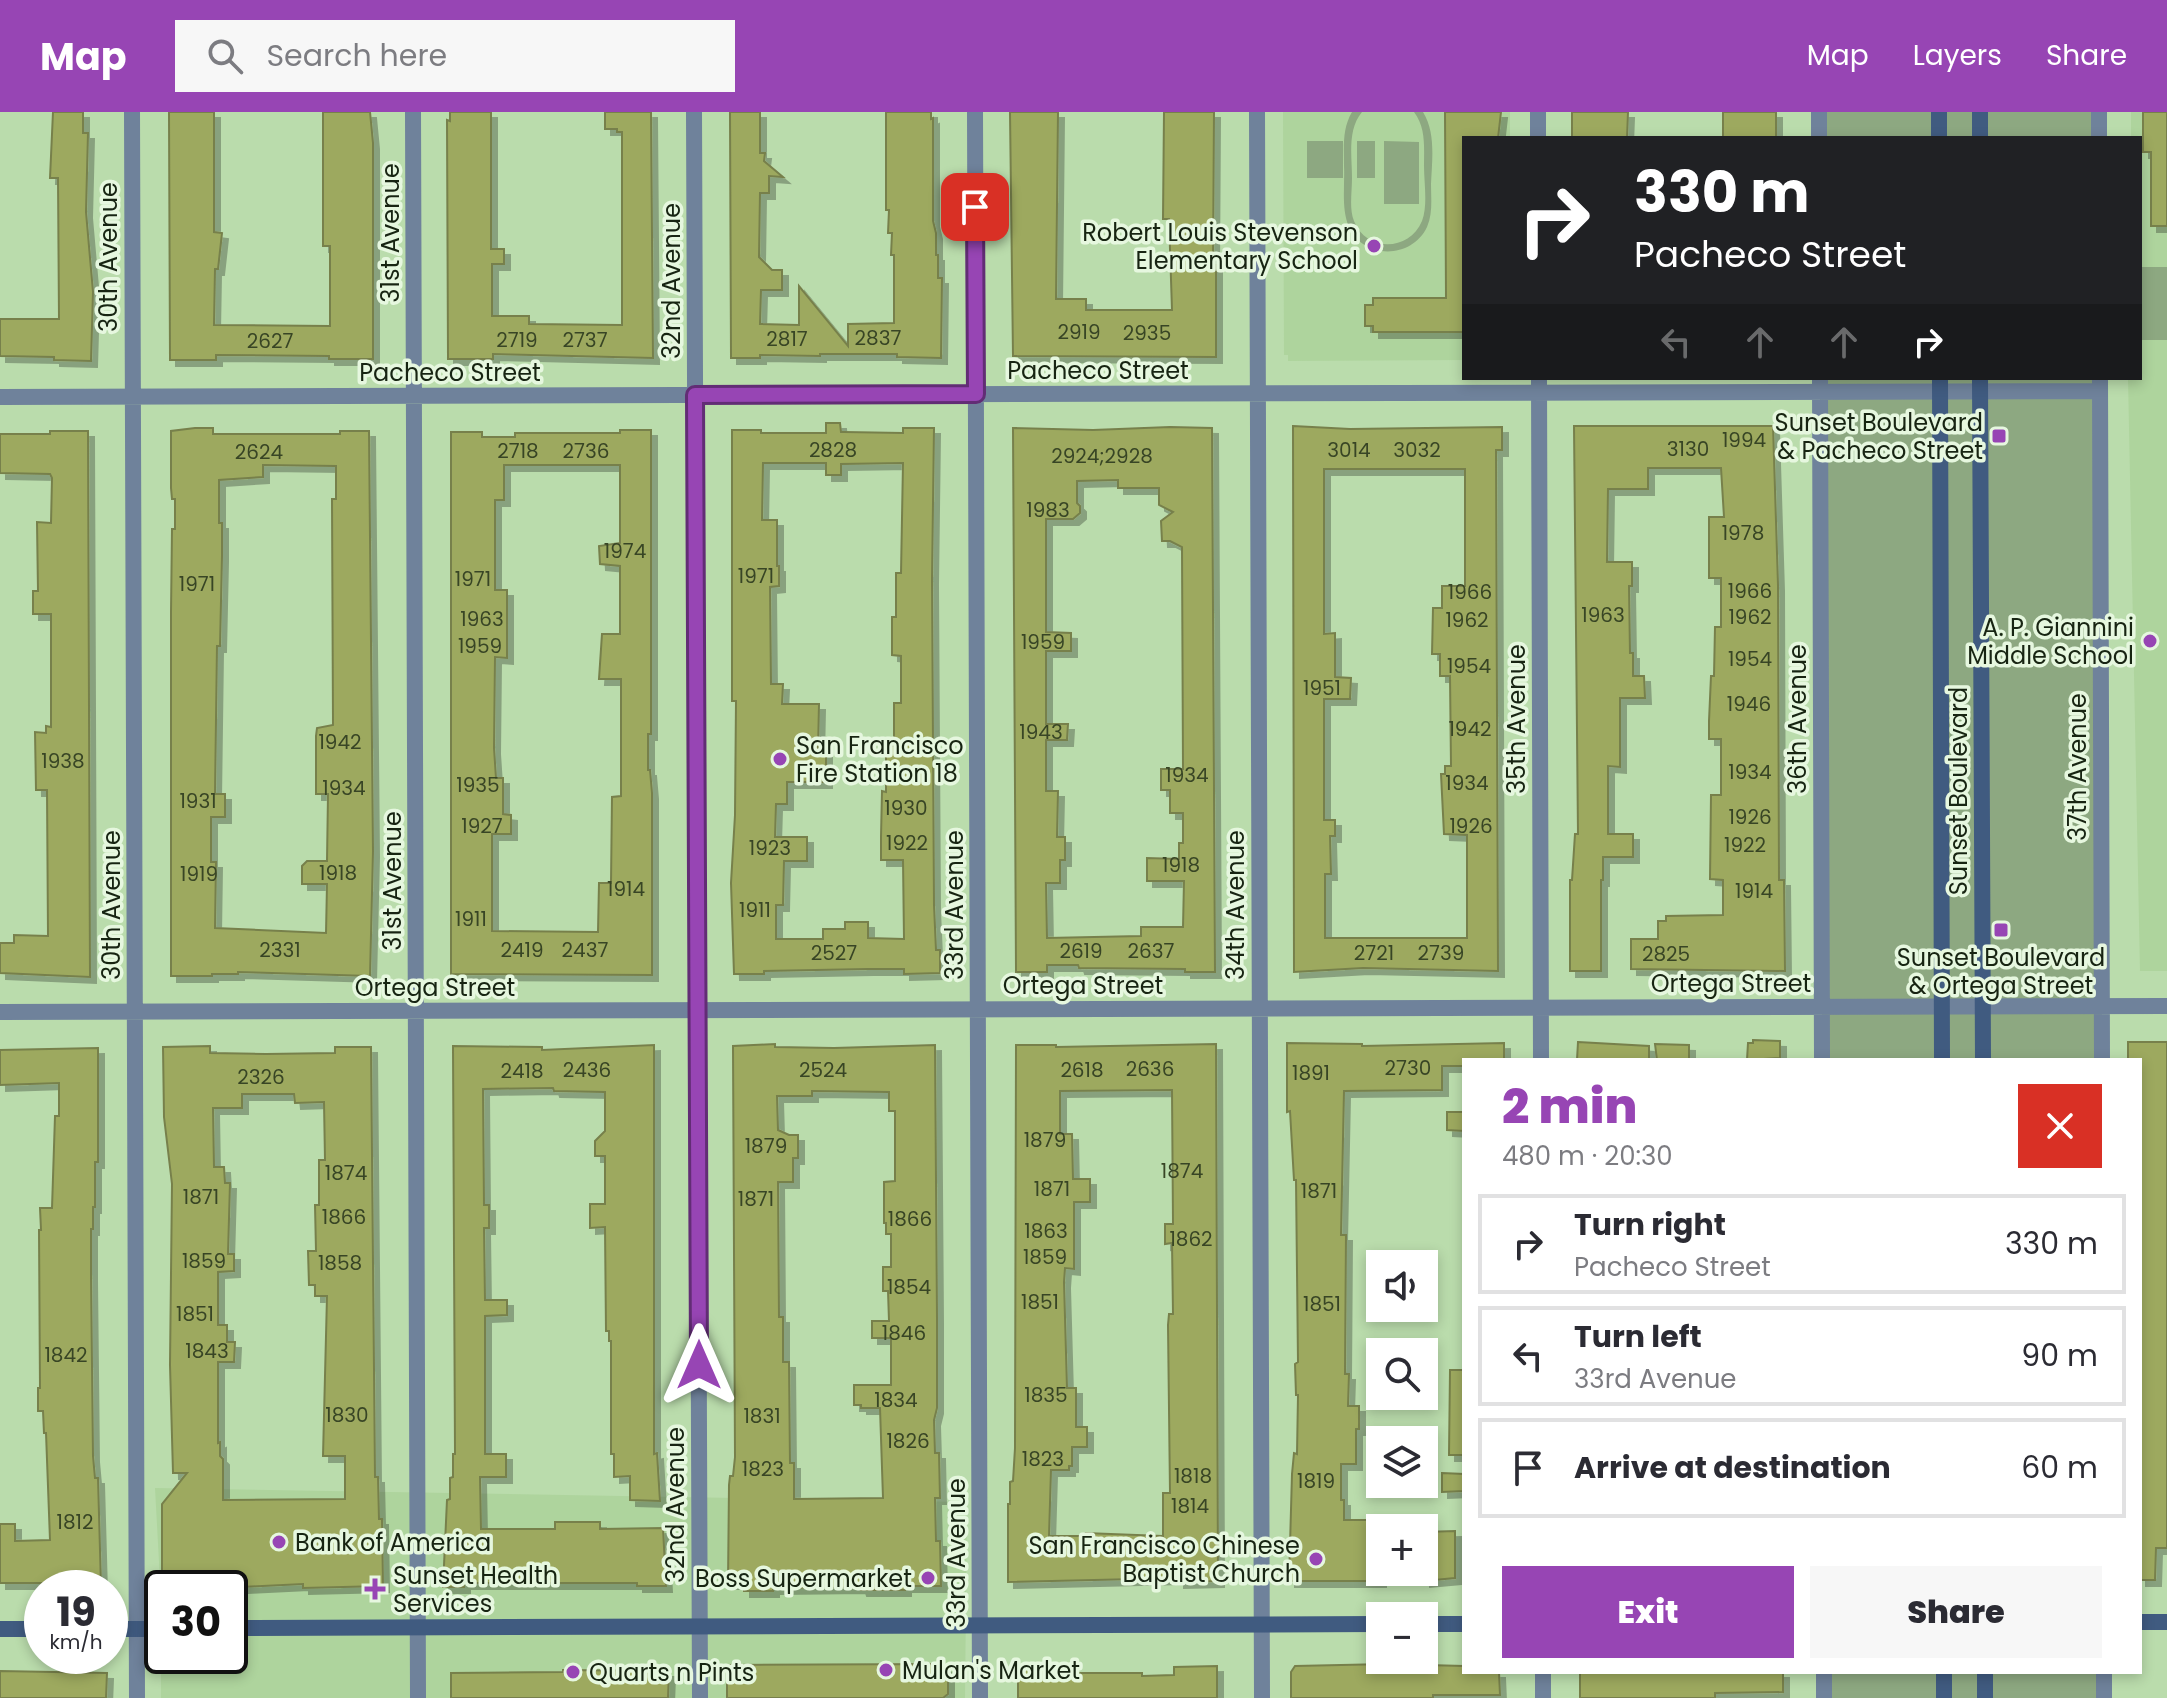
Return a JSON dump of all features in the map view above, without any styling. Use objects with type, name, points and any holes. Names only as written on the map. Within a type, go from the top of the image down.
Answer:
[{"type":"main road","points":[[1939,112],[1939,136]]},
{"type":"main road","points":[[1980,112],[1980,136]]},
{"type":"main road","name":"Sunset Boulevard","points":[[1980,384],[1983,1058]]},
{"type":"main road","name":"Sunset Boulevard","points":[[1940,385],[1942,1058]]},
{"type":"main road","points":[[2142,1622],[2167,1622]]},
{"type":"main road","points":[[248,1628],[1366,1624]]},
{"type":"main road","points":[[1438,1624],[1462,1624]]},
{"type":"main road","points":[[0,1629],[24,1629]]},
{"type":"main road","points":[[128,1629],[144,1629]]},
{"type":"main road","points":[[1944,1674],[1944,1698]]},
{"type":"main road","points":[[1985,1674],[1985,1698]]},
{"type":"street","name":"30th Avenue","points":[[132,112],[137,1698]]},
{"type":"street","name":"31st Avenue","points":[[413,112],[418,1698]]},
{"type":"street","name":"32nd Avenue","points":[[694,112],[700,1698]]},
{"type":"street","name":"33rd Avenue","points":[[975,112],[980,1698]]},
{"type":"street","name":"34th Avenue","points":[[1257,112],[1262,1698]]},
{"type":"street","points":[[1538,112],[1538,136]]},
{"type":"street","points":[[1819,112],[1819,136]]},
{"type":"street","points":[[2099,112],[2099,136]]},
{"type":"street","name":"Pacheco Street","points":[[0,397],[1258,394],[1539,385],[2100,384]]},
{"type":"street","name":"37th Avenue","points":[[2100,384],[2102,1058]]},
{"type":"street","name":"35th Avenue","points":[[1539,385],[1541,1058]]},
{"type":"street","name":"36th Avenue","points":[[1820,385],[1822,1058]]},
{"type":"street","name":"Ortega Street","points":[[0,1012],[2167,1006]]},
{"type":"street","points":[[1543,1674],[1543,1698]]},
{"type":"street","points":[[1824,1674],[1824,1698]]},
{"type":"street","points":[[2104,1674],[2104,1698]]},
{"type":"shaded area","name":"Robert Louis Stevenson Elementary School","points":[[1283,112],[1510,112],[1510,136],[1462,136],[1462,360],[1288,361],[1288,355],[1284,355]]},
{"type":"shaded area","points":[[1352,112],[1362,112],[1354,127],[1351,144],[1352,216],[1360,231],[1377,243],[1398,243],[1416,231],[1422,221],[1425,201],[1424,138],[1414,112],[1423,112],[1427,120],[1432,147],[1430,216],[1420,238],[1400,250],[1376,250],[1356,238],[1349,227],[1344,197],[1344,145]]},
{"type":"shaded area","points":[[1819,112],[2099,112],[2099,136],[1819,136]]},
{"type":"shaded area","points":[[2131,112],[2167,112],[2167,267],[2142,267],[2142,136],[2131,136]]},
{"type":"shaded area","points":[[1307,141],[1343,141],[1343,178],[1307,178]]},
{"type":"shaded area","points":[[1357,141],[1375,141],[1375,178],[1357,178]]},
{"type":"shaded area","points":[[1384,141],[1419,142],[1419,204],[1384,204]]},
{"type":"shaded area","points":[[2142,267],[2167,267],[2167,340],[2142,340]]},
{"type":"shaded area","name":"A. P. Giannini Middle School","points":[[2142,340],[2167,340],[2167,971],[2140,971],[2128,380],[2142,380]]},
{"type":"shaded area","points":[[1820,380],[2100,380],[2102,1058],[1822,1058]]},
{"type":"shaded area","points":[[155,1488],[967,1502],[965,1698],[161,1698],[161,1674],[248,1674],[248,1570],[159,1570]]},
{"type":"shaded area","points":[[1824,1674],[2104,1674],[2104,1698],[1824,1698]]},
{"type":"building","points":[[53,112],[83,112],[83,133],[88,133],[86,212],[93,292],[91,361],[0,356],[0,319],[59,319],[58,178],[50,178]]},
{"type":"building","points":[[169,112],[214,112],[214,232],[222,233],[218,269],[215,269],[214,325],[330,326],[330,246],[323,246],[323,112],[370,112],[373,143],[373,359],[216,355],[216,360],[170,360]]},
{"type":"building","points":[[450,112],[491,112],[491,249],[504,249],[504,264],[492,264],[492,316],[529,316],[529,324],[622,325],[622,132],[605,129],[605,112],[651,112],[653,358],[493,354],[493,359],[448,359],[447,120],[450,121]]},
{"type":"building","points":[[730,112],[760,112],[760,153],[765,153],[764,161],[783,177],[769,176],[769,193],[760,193],[759,257],[772,270],[782,270],[782,290],[761,290],[760,324],[799,325],[799,286],[848,346],[848,324],[894,323],[894,255],[891,255],[892,233],[888,233],[889,210],[886,210],[886,112],[931,112],[933,221],[938,278],[942,278],[941,358],[897,357],[897,354],[820,354],[731,358]]},
{"type":"building","points":[[1010,112],[1058,112],[1056,299],[1086,299],[1086,310],[1172,310],[1169,219],[1163,219],[1164,112],[1214,112],[1216,357],[1013,356]]},
{"type":"building","points":[[1445,112],[1501,112],[1498,136],[1462,136],[1462,332],[1373,332],[1373,326],[1365,326],[1365,305],[1373,305],[1373,298],[1446,298]]},
{"type":"building","points":[[1572,112],[1628,112],[1627,136],[1572,136]]},
{"type":"building","points":[[1723,112],[1776,112],[1776,136],[1723,136]]},
{"type":"building","points":[[2143,112],[2167,112],[2167,226],[2151,226],[2151,152],[2143,152]]},
{"type":"building","points":[[826,423],[840,423],[841,432],[903,433],[903,428],[934,428],[934,905],[940,973],[904,974],[904,969],[868,969],[734,974],[731,883],[736,701],[732,701],[732,430],[826,433]],"holes":[[[763,463],[826,463],[826,475],[841,475],[841,464],[903,463],[901,573],[896,573],[896,617],[892,617],[892,655],[901,656],[901,703],[894,703],[894,746],[886,746],[881,860],[903,860],[904,939],[868,938],[868,922],[845,922],[845,929],[823,929],[823,939],[776,939],[776,905],[783,905],[784,861],[807,861],[807,837],[775,837],[776,804],[787,804],[787,782],[826,782],[826,751],[818,751],[819,704],[782,704],[783,684],[771,684],[770,587],[779,586],[779,566],[777,520],[762,520]]]},
{"type":"building","points":[[1293,426],[1350,429],[1502,427],[1502,450],[1496,450],[1498,971],[1363,968],[1294,972]],"holes":[[[1324,469],[1465,469],[1465,586],[1442,586],[1442,608],[1433,608],[1432,654],[1440,654],[1440,676],[1450,676],[1451,766],[1445,766],[1445,774],[1441,774],[1444,834],[1467,835],[1467,938],[1325,938],[1325,874],[1331,874],[1330,836],[1335,836],[1335,820],[1324,820],[1324,699],[1350,699],[1351,678],[1335,677],[1335,633],[1324,634]]]},
{"type":"building","points":[[1574,426],[1773,426],[1778,585],[1779,880],[1784,880],[1785,971],[1631,969],[1631,939],[1658,939],[1658,921],[1666,921],[1666,916],[1723,915],[1723,880],[1710,879],[1711,795],[1721,795],[1721,739],[1709,739],[1715,627],[1721,627],[1721,578],[1709,578],[1709,517],[1724,517],[1721,468],[1648,468],[1648,489],[1608,489],[1607,562],[1632,562],[1632,586],[1629,586],[1630,653],[1633,653],[1633,676],[1644,676],[1645,698],[1620,698],[1620,767],[1608,766],[1608,834],[1633,834],[1633,857],[1603,857],[1601,971],[1570,971],[1570,880],[1575,834],[1578,834]]},
{"type":"building","points":[[213,428],[213,434],[340,434],[340,431],[369,431],[373,851],[370,976],[238,972],[212,976],[171,976],[171,612],[175,499],[172,499],[171,488],[171,431]],"holes":[[[263,465],[336,466],[336,499],[332,499],[333,725],[317,728],[316,736],[316,794],[328,794],[327,861],[307,861],[302,866],[302,884],[327,884],[326,933],[215,928],[216,862],[211,862],[211,817],[225,817],[225,794],[215,794],[222,556],[219,480],[263,477]]]},
{"type":"building","points":[[1013,428],[1212,428],[1215,972],[1047,965],[1047,972],[1016,972]],"holes":[[[1118,480],[1118,488],[1159,488],[1159,505],[1173,512],[1161,521],[1162,541],[1182,547],[1183,769],[1161,769],[1161,790],[1170,790],[1170,813],[1183,813],[1183,843],[1179,843],[1179,859],[1147,858],[1147,881],[1184,881],[1183,927],[1141,927],[1141,936],[1047,938],[1046,883],[1060,883],[1060,860],[1065,860],[1065,837],[1057,837],[1058,791],[1046,791],[1046,740],[1067,740],[1068,724],[1046,724],[1046,651],[1071,651],[1071,633],[1046,632],[1046,519],[1073,519],[1080,513],[1077,481]]]},
{"type":"building","points":[[620,430],[651,430],[651,734],[648,734],[648,770],[652,793],[652,975],[451,974],[451,432],[482,432],[482,437],[515,437],[515,433],[620,433]],"holes":[[[504,465],[620,465],[620,543],[599,546],[600,564],[620,566],[620,634],[602,634],[599,679],[621,679],[621,796],[612,797],[611,883],[599,883],[598,932],[492,931],[492,834],[511,834],[511,815],[503,814],[503,778],[496,778],[494,748],[495,657],[507,658],[507,590],[495,590],[495,500],[504,500]]]},
{"type":"building","points":[[50,431],[88,431],[90,977],[0,973],[0,943],[14,943],[14,935],[48,936],[47,790],[36,790],[35,732],[46,733],[46,726],[51,727],[51,614],[33,614],[33,591],[38,591],[37,522],[51,523],[52,478],[50,474],[0,473],[0,434],[50,434]]},
{"type":"building","points":[[1753,1040],[1780,1041],[1780,1058],[1747,1058],[1748,1043],[1753,1043]]},
{"type":"building","points":[[1578,1042],[1649,1046],[1649,1058],[1577,1058]]},
{"type":"building","points":[[2128,1042],[2167,1042],[2167,1548],[2156,1548],[2155,1580],[2142,1580],[2142,1058],[2128,1058]]},
{"type":"building","points":[[1287,1043],[1362,1046],[1504,1043],[1504,1058],[1462,1058],[1462,1066],[1442,1066],[1442,1090],[1344,1091],[1341,1235],[1346,1235],[1345,1374],[1349,1374],[1348,1406],[1359,1406],[1359,1429],[1356,1429],[1356,1464],[1341,1464],[1341,1500],[1344,1500],[1344,1520],[1366,1520],[1366,1581],[1289,1581],[1298,1395],[1295,1364],[1298,1362],[1296,1180],[1290,1111],[1287,1112]]},
{"type":"building","points":[[775,1044],[775,1047],[834,1048],[935,1045],[937,1408],[934,1420],[935,1453],[939,1453],[940,1498],[935,1498],[941,1586],[905,1586],[905,1590],[861,1590],[860,1587],[744,1591],[744,1583],[728,1583],[729,1485],[735,1457],[733,1046]],"holes":[[[812,1091],[889,1092],[889,1111],[895,1111],[895,1181],[884,1182],[884,1223],[886,1234],[891,1234],[891,1267],[883,1267],[883,1291],[888,1291],[889,1321],[872,1321],[872,1338],[891,1338],[891,1385],[854,1385],[854,1405],[880,1408],[883,1498],[794,1499],[794,1463],[790,1463],[789,1362],[783,1362],[783,1317],[779,1317],[778,1182],[793,1182],[793,1158],[798,1158],[798,1135],[778,1130],[777,1096],[812,1096]]]},
{"type":"building","points":[[1216,1044],[1218,1581],[1178,1582],[1178,1578],[1008,1582],[1008,1504],[1015,1448],[1016,1045]],"holes":[[[1172,1090],[1173,1224],[1165,1224],[1165,1244],[1172,1243],[1173,1314],[1169,1314],[1168,1325],[1170,1493],[1163,1493],[1163,1536],[1086,1533],[1087,1536],[1049,1536],[1051,1470],[1069,1470],[1072,1466],[1072,1447],[1087,1447],[1087,1427],[1076,1427],[1076,1388],[1067,1388],[1064,1282],[1065,1268],[1074,1269],[1074,1202],[1090,1202],[1090,1179],[1073,1179],[1072,1134],[1060,1134],[1060,1091]]]},
{"type":"building","points":[[1655,1044],[1689,1045],[1689,1058],[1657,1058]]},
{"type":"building","points":[[654,1045],[654,1454],[657,1453],[660,1501],[630,1500],[630,1476],[614,1477],[614,1454],[611,1454],[611,1341],[609,1331],[606,1331],[605,1227],[590,1228],[590,1204],[605,1204],[605,1156],[595,1156],[595,1141],[605,1131],[605,1092],[554,1091],[553,1088],[483,1089],[484,1205],[489,1205],[489,1228],[484,1228],[485,1300],[507,1300],[507,1315],[485,1316],[485,1454],[506,1454],[506,1477],[480,1477],[481,1529],[555,1529],[555,1522],[600,1522],[600,1529],[663,1528],[666,1586],[637,1586],[637,1583],[464,1583],[464,1587],[443,1587],[447,1500],[450,1499],[455,1454],[453,1046],[542,1047],[542,1050]]},
{"type":"building","points":[[210,1046],[210,1053],[266,1054],[335,1053],[335,1047],[371,1047],[375,1477],[378,1477],[379,1519],[382,1519],[383,1586],[303,1588],[303,1584],[248,1587],[248,1570],[162,1570],[162,1504],[187,1473],[173,1473],[170,1365],[172,1184],[164,1117],[163,1047]],"holes":[[[242,1094],[294,1094],[295,1103],[324,1102],[325,1160],[319,1160],[319,1205],[315,1205],[316,1251],[308,1251],[309,1285],[315,1285],[315,1296],[327,1296],[323,1456],[345,1456],[345,1499],[223,1500],[223,1459],[218,1443],[218,1362],[234,1362],[235,1342],[227,1342],[227,1325],[218,1325],[218,1272],[234,1271],[234,1254],[228,1254],[230,1183],[225,1183],[224,1167],[214,1167],[213,1108],[242,1108]]]},
{"type":"building","points":[[98,1048],[98,1162],[95,1162],[91,1275],[93,1456],[95,1478],[98,1478],[101,1570],[24,1570],[24,1583],[0,1583],[0,1524],[15,1524],[15,1541],[50,1540],[46,1433],[43,1411],[38,1411],[39,1230],[40,1208],[52,1208],[59,1083],[0,1085],[0,1050]]},
{"type":"building","points":[[1447,1112],[1462,1112],[1462,1131],[1447,1130]]},
{"type":"building","points":[[1450,1370],[1462,1370],[1462,1455],[1449,1455]]},
{"type":"building","points":[[1442,1473],[1462,1474],[1462,1491],[1442,1492]]},
{"type":"building","points":[[1455,1531],[1455,1578],[1438,1580],[1438,1532]]},
{"type":"building","points":[[943,1664],[948,1671],[948,1694],[943,1698],[727,1698],[727,1665]]},
{"type":"building","points":[[1366,1664],[1366,1674],[1438,1674],[1438,1665],[1462,1666],[1462,1674],[1499,1674],[1500,1695],[1291,1698],[1291,1672],[1295,1666]]},
{"type":"building","points":[[1217,1666],[1217,1698],[1018,1698],[1018,1667],[1062,1667],[1062,1673],[1142,1673],[1142,1676],[1174,1675],[1174,1667]]},
{"type":"building","points":[[0,1671],[107,1674],[106,1698],[0,1698]]},
{"type":"building","points":[[669,1671],[668,1698],[451,1698],[451,1673]]},
{"type":"building","points":[[1580,1674],[1783,1674],[1783,1692],[1715,1693],[1715,1698],[1580,1698]]},
{"type":"place","name":"Robert Louis Stevenson Elementary School","points":[[1374,246]]},
{"type":"place","name":"Sunset Boulevard & Pacheco Street","points":[[1999,436]]},
{"type":"place","name":"A. P. Giannini Middle School","points":[[2150,641]]},
{"type":"place","name":"San Francisco Fire Station 18","points":[[780,759]]},
{"type":"place","name":"Sunset Boulevard & Ortega Street","points":[[2001,930]]},
{"type":"place","name":"Bank of America","points":[[279,1542]]},
{"type":"place","name":"San Francisco Chinese Baptist Church","points":[[1316,1559]]},
{"type":"place","name":"Boss Supermarket","points":[[928,1578]]},
{"type":"place","name":"Sunset Health Services","points":[[375,1589]]},
{"type":"place","name":"Mulan's Market","points":[[886,1670]]},
{"type":"place","name":"Quarts n Pints","points":[[573,1672]]},
{"type":"route","points":[[699,1365],[695,395],[976,394],[975,207]]}]
